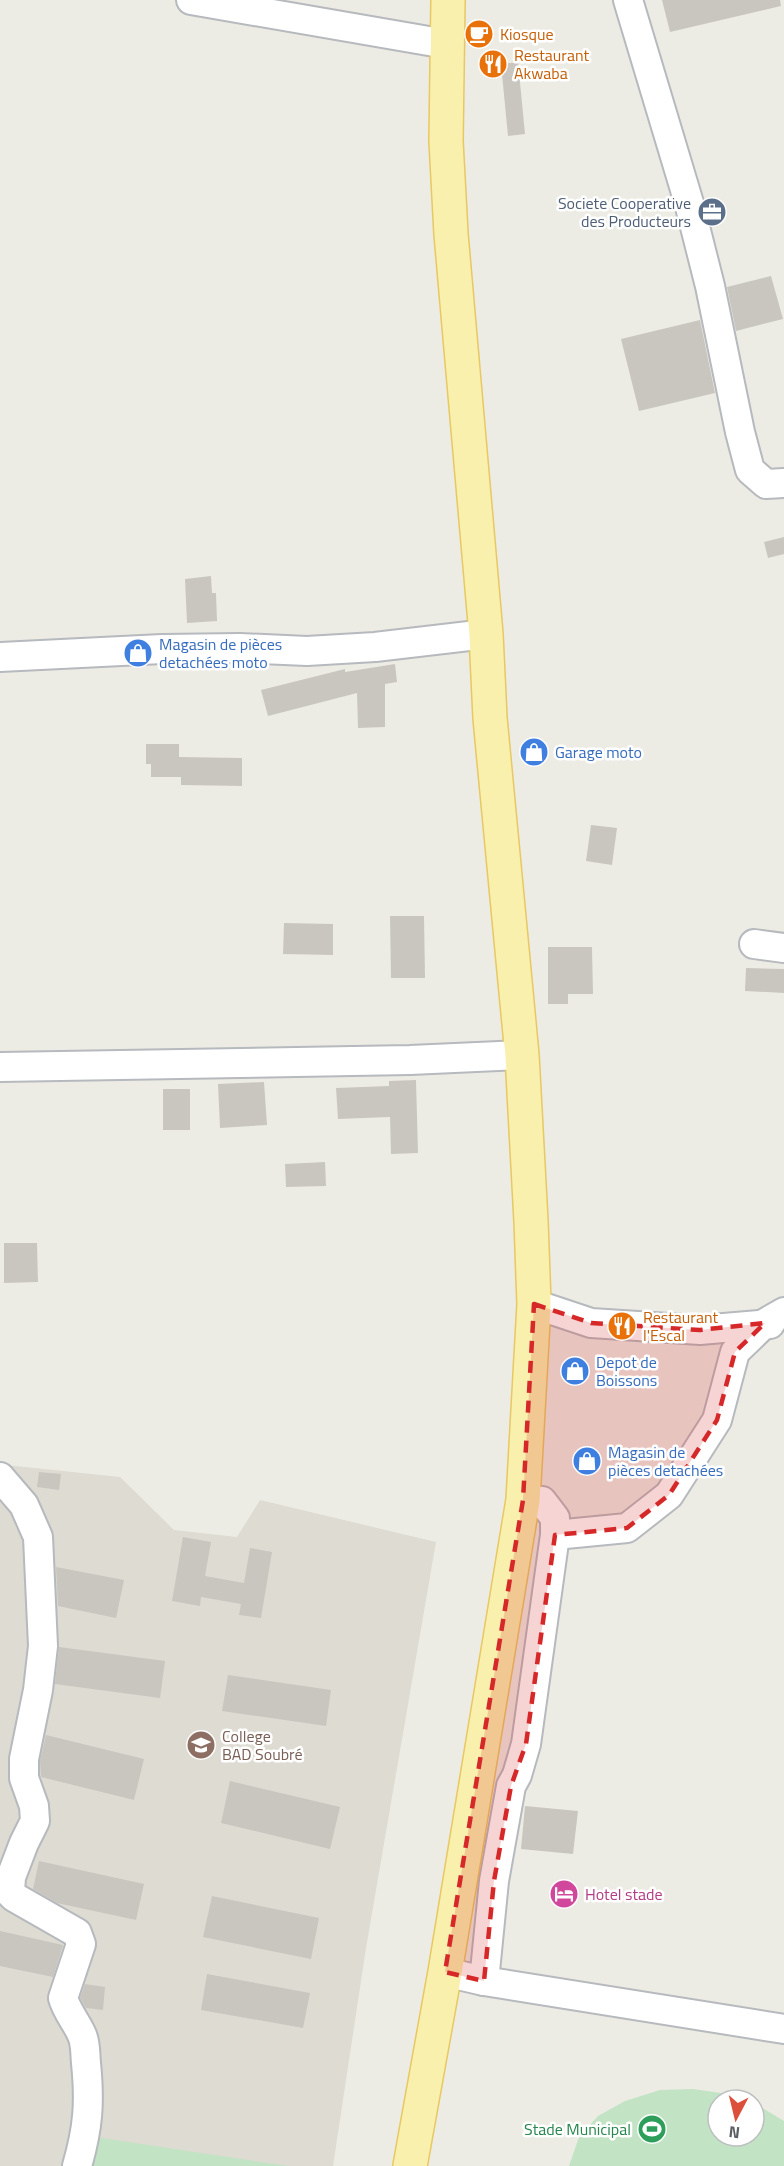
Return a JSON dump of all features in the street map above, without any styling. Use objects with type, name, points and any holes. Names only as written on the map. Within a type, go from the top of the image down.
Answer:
[{"type":"main road","points":[[410,2166],[445,1972],[523,1500],[534,1304],[522,1055],[490,718],[486,634],[452,234],[446,141],[448,0]]},
{"type":"street","points":[[191,0],[446,44]]},
{"type":"street","points":[[628,0],[692,213],[750,470],[766,484],[784,483]]},
{"type":"street","points":[[0,657],[162,648],[307,651],[486,634]]},
{"type":"street","points":[[754,944],[784,948]]},
{"type":"street","points":[[0,1067],[410,1060],[522,1055]]},
{"type":"street","points":[[534,1304],[591,1323],[700,1330],[778,1320]]},
{"type":"street","points":[[555,1535],[627,1528],[669,1495],[717,1420],[735,1352],[778,1320]]},
{"type":"street","points":[[0,1477],[24,1505],[38,1537],[43,1646],[38,1690],[23,1770],[34,1806],[35,1821],[11,1877],[10,1893],[77,1933],[81,1944],[63,1998],[65,2006],[73,2015],[84,2038],[89,2096],[86,2136],[77,2166]]},
{"type":"street","points":[[484,1981],[494,1881],[511,1786],[517,1775],[526,1744],[555,1535],[555,1518],[542,1501],[523,1500]]},
{"type":"street","points":[[445,1972],[484,1981],[784,2029]]},
{"type":"highlighted area","points":[[534,1304],[591,1323],[700,1330],[765,1323],[735,1352],[717,1420],[669,1495],[627,1528],[555,1535],[526,1744],[511,1786],[494,1881],[484,1981],[445,1972],[523,1500]]},
{"type":"shaded area","name":"College BAD Soubré","points":[[6,1465],[120,1477],[174,1530],[237,1537],[260,1500],[436,1542],[366,1948],[333,2166],[0,2166],[0,1503]]},
{"type":"green space","name":"Stade Municipal","points":[[660,2090],[706,2091],[706,2148],[766,2148],[766,2110],[784,2121],[784,2166],[569,2166],[579,2137],[598,2116],[625,2101]]},
{"type":"green space","points":[[95,2137],[288,2166],[91,2166]]},
{"type":"building","points":[[662,0],[780,0],[781,6],[670,32]]},
{"type":"building","points":[[518,62],[525,134],[508,136],[501,64]]},
{"type":"building","points":[[771,276],[783,319],[736,331],[727,287]]},
{"type":"building","points":[[700,320],[715,393],[639,411],[621,339]]},
{"type":"building","points":[[784,537],[784,554],[768,558],[764,542]]},
{"type":"building","points":[[211,576],[212,593],[216,593],[217,621],[187,623],[185,579]]},
{"type":"building","points":[[395,664],[397,682],[385,684],[385,727],[358,728],[357,693],[268,716],[261,690],[345,669],[345,672]]},
{"type":"building","points":[[146,744],[179,744],[179,757],[242,758],[242,786],[181,785],[181,777],[151,777],[151,764],[146,764]]},
{"type":"building","points":[[591,825],[617,828],[612,865],[586,861]]},
{"type":"building","points":[[390,916],[424,916],[425,978],[391,978]]},
{"type":"building","points":[[284,923],[333,924],[333,955],[283,954]]},
{"type":"building","points":[[548,947],[592,947],[593,994],[568,994],[568,1004],[548,1004]]},
{"type":"building","points":[[746,968],[784,969],[784,993],[745,991]]},
{"type":"building","points":[[416,1080],[418,1153],[391,1154],[390,1117],[338,1119],[336,1088],[389,1086],[389,1081]]},
{"type":"building","points":[[264,1082],[267,1125],[220,1128],[218,1084]]},
{"type":"building","points":[[163,1089],[190,1089],[190,1130],[163,1130]]},
{"type":"building","points":[[325,1162],[326,1186],[286,1187],[285,1164]]},
{"type":"building","points":[[4,1243],[37,1243],[38,1282],[4,1283]]},
{"type":"building","points":[[39,1472],[61,1474],[59,1490],[37,1487]]},
{"type":"building","points":[[183,1537],[211,1542],[205,1576],[244,1583],[250,1548],[272,1552],[261,1618],[239,1615],[241,1604],[201,1597],[200,1606],[172,1601]]},
{"type":"building","points":[[56,1567],[124,1580],[116,1618],[58,1606]]},
{"type":"building","points":[[59,1647],[165,1661],[160,1698],[55,1684]]},
{"type":"building","points":[[228,1675],[331,1690],[326,1726],[222,1711]]},
{"type":"building","points":[[46,1735],[144,1759],[134,1800],[41,1777],[40,1761]]},
{"type":"building","points":[[230,1781],[340,1807],[330,1849],[221,1823]]},
{"type":"building","points":[[525,1806],[578,1811],[573,1854],[521,1849]]},
{"type":"building","points":[[39,1861],[144,1884],[136,1920],[57,1903],[33,1889]]},
{"type":"building","points":[[212,1896],[319,1918],[311,1959],[203,1937]]},
{"type":"building","points":[[0,1931],[63,1945],[53,1977],[0,1966]]},
{"type":"building","points":[[207,1974],[310,1993],[303,2028],[201,2010]]},
{"type":"building","points":[[85,1984],[105,1987],[103,2010],[86,2008],[80,1998]]},
{"type":"place","name":"Kiosque","points":[[479,34]]},
{"type":"place","name":"Restaurant Akwaba","points":[[493,64]]},
{"type":"place","name":"Societe Cooperative des Producteurs","points":[[712,212]]},
{"type":"place","name":"Magasin de pièces detachées moto","points":[[138,653]]},
{"type":"place","name":"Garage moto","points":[[534,752]]},
{"type":"place","name":"Restaurant l'Escal","points":[[622,1326]]},
{"type":"place","name":"Depot de Boissons","points":[[575,1371]]},
{"type":"place","name":"Magasin de pièces detachées","points":[[587,1461]]},
{"type":"place","name":"College BAD Soubré","points":[[201,1745]]},
{"type":"place","name":"Hotel stade","points":[[564,1894]]},
{"type":"place","name":"Stade Municipal","points":[[652,2129]]}]
